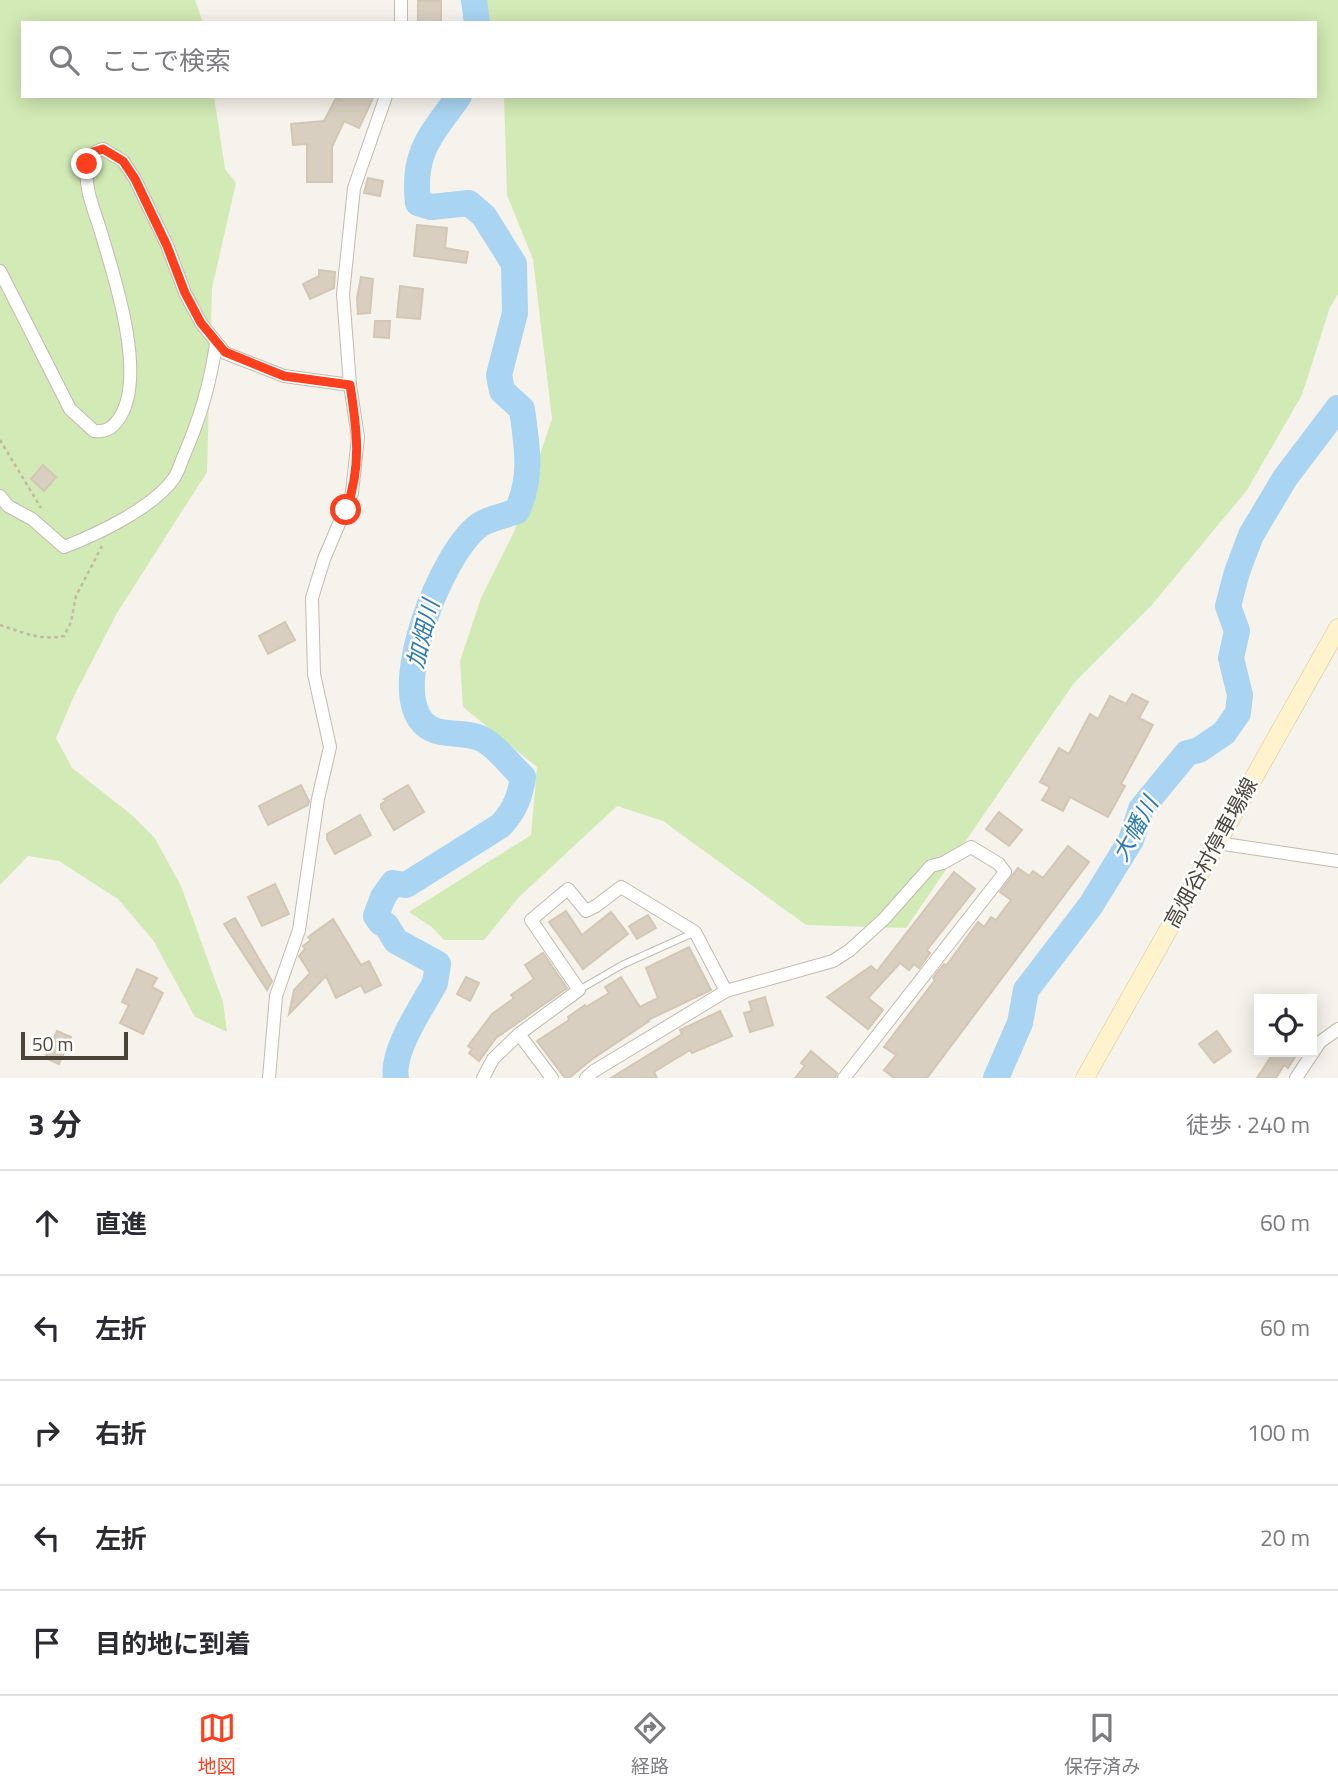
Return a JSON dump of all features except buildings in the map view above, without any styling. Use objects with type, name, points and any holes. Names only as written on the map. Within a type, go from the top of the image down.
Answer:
[{"type":"main road","name":"高畑谷村停車場線","points":[[1085,1078],[1338,628]]},
{"type":"street","points":[[401,0],[401,21]]},
{"type":"street","points":[[269,1078],[276,996],[299,930],[318,799],[330,747],[314,674],[312,598],[324,559],[352,493],[358,437],[350,385],[343,294],[354,188],[385,98]]},
{"type":"street","points":[[0,271],[70,409],[94,431],[105,432],[115,425],[128,399],[131,355],[114,275],[94,211],[86,173],[93,152],[103,149],[123,161],[135,179],[167,246],[185,293],[216,344],[225,352],[284,376],[350,385]]},
{"type":"street","points":[[0,496],[8,506],[32,519],[64,547],[88,538],[148,503],[174,478],[200,418],[209,388],[216,344]]},
{"type":"street","points":[[1217,843],[1338,861]]},
{"type":"street","points":[[586,1078],[726,991],[833,961],[850,950],[884,919],[931,866],[943,863],[971,847],[999,864],[1005,872],[844,1078]]},
{"type":"street","points":[[483,1078],[493,1059],[519,1034],[579,990],[531,920],[568,889],[586,911],[621,887],[695,932],[726,991]]},
{"type":"street","points":[[1296,1078],[1320,1042],[1338,1028]]},
{"type":"street","points":[[519,1034],[552,1078]]},
{"type":"lane","points":[[579,990],[622,965],[695,932]]},
{"type":"path","points":[[0,440],[43,511]]},
{"type":"path","points":[[0,625],[37,637],[50,639],[64,636],[71,622],[76,596],[114,523]]},
{"type":"green space","points":[[0,0],[195,0],[202,21],[21,21],[21,98],[214,98],[225,169],[236,183],[212,288],[207,472],[117,613],[74,696],[56,738],[72,768],[133,816],[154,837],[181,886],[223,1002],[227,1032],[195,1017],[153,940],[118,899],[59,861],[28,856],[0,885]]},
{"type":"green space","points":[[482,0],[1338,0],[1338,294],[1330,307],[1302,395],[1247,490],[1151,606],[1074,683],[906,928],[806,925],[663,821],[617,806],[519,897],[484,940],[444,940],[432,927],[409,912],[531,835],[537,767],[463,707],[460,661],[481,598],[514,532],[552,419],[533,259],[507,195],[504,98],[1317,98],[1317,21],[489,21]]},
{"type":"waterway","name":"加畑川","points":[[474,0],[477,21]]},
{"type":"waterway","name":"加畑川","points":[[396,1078],[398,1055],[435,983],[438,964],[396,941],[386,925],[381,923],[376,916],[383,897],[393,883],[406,885],[500,826],[516,804],[523,777],[484,740],[426,726],[420,719],[413,700],[412,676],[417,648],[425,619],[449,563],[477,527],[517,511],[527,473],[522,409],[502,391],[499,375],[515,313],[514,264],[484,216],[469,203],[431,207],[418,203],[417,185],[421,157],[432,134],[458,98]]},
{"type":"waterway","name":"大幡川","points":[[996,1078],[1020,1023],[1026,990],[1091,905],[1131,840],[1141,809],[1187,753],[1199,750],[1224,733],[1238,713],[1240,695],[1231,658],[1237,631],[1228,606],[1237,572],[1251,535],[1285,478],[1338,408]]},
{"type":"route","points":[[87,164],[93,152],[103,149],[123,161],[135,179],[201,323],[225,352],[284,376],[350,385],[358,437],[352,493],[346,510]]}]
